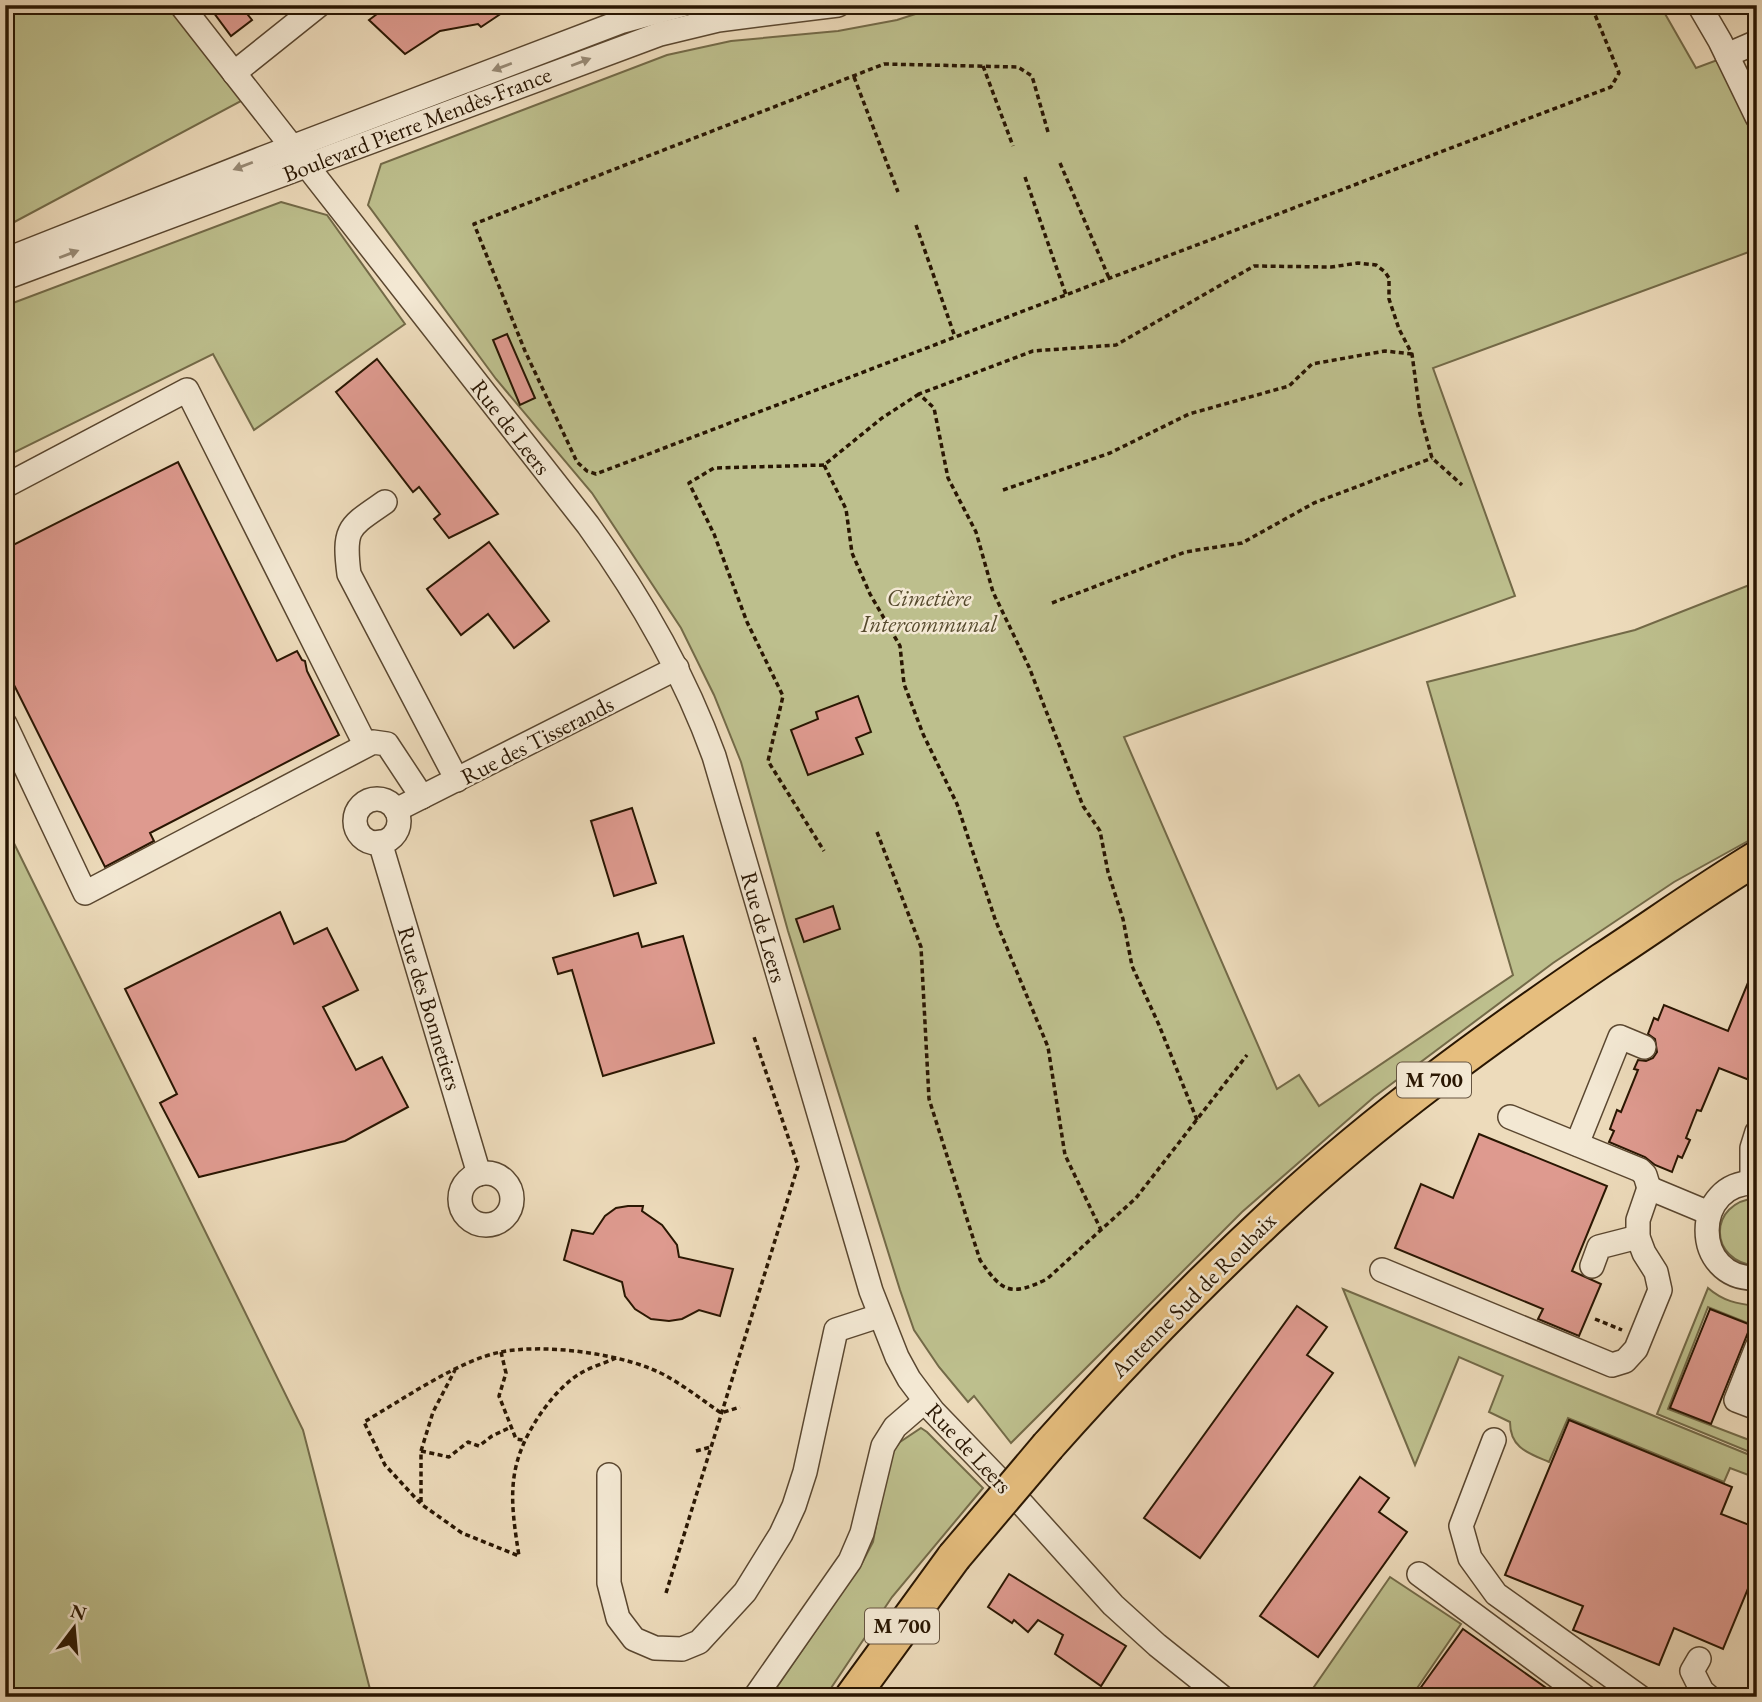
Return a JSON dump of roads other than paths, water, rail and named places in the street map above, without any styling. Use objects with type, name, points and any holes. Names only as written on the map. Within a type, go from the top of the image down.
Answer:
[{"type":"highway","name":"Antenne Sud de Roubaix","points":[[852,1697],[954,1558],[1048,1446],[1182,1302],[1315,1177],[1379,1123],[1490,1037],[1757,858]]},
{"type":"highway","name":"Antenne Sud de Roubaix","points":[[1601,962],[1689,914],[1757,882]]},
{"type":"street","name":"Rue de Leers","points":[[181,5],[588,525],[647,615],[677,668],[717,767],[879,1316],[897,1357],[925,1401],[1114,1605],[1157,1645],[1222,1697]]},
{"type":"street","points":[[234,73],[319,5]]},
{"type":"street","name":"Boulevard Pierre Mendès-France","points":[[5,260],[291,147],[620,22],[676,12],[718,20],[838,5]]},
{"type":"street","points":[[1699,5],[1757,117]]},
{"type":"street","name":"Boulevard Pierre Mendès-France","points":[[5,278],[631,44],[676,12]]},
{"type":"street","points":[[1727,55],[1757,42]]},
{"type":"street","points":[[5,486],[187,390],[365,744]]},
{"type":"street","points":[[385,502],[353,524],[345,546],[349,574],[457,780]]},
{"type":"street","name":"Rue des Tisserands","points":[[396,810],[677,668]]},
{"type":"street","points":[[5,724],[85,893],[365,744],[387,744],[422,797]]},
{"type":"street","points":[[385,800],[396,810],[397,831],[392,836],[373,843],[360,835],[354,822],[355,814],[364,803],[385,800]]},
{"type":"street","name":"Rue des Bonnetiers","points":[[380,842],[479,1174]]},
{"type":"street","points":[[1577,1144],[1620,1037],[1644,1047]]},
{"type":"street","points":[[1382,1270],[1612,1365],[1625,1361],[1636,1349],[1660,1290],[1656,1272],[1644,1254],[1638,1237],[1639,1220],[1649,1188],[1645,1175],[1640,1170],[1510,1116]]},
{"type":"street","points":[[1757,1132],[1752,1147],[1754,1182],[1731,1188],[1721,1195],[1709,1213],[1706,1235],[1714,1256],[1729,1271],[1739,1276],[1757,1278]]},
{"type":"street","points":[[1649,1188],[1709,1213]]},
{"type":"street","points":[[1592,1266],[1599,1247],[1638,1237]]},
{"type":"street","points":[[609,1475],[610,1583],[618,1618],[635,1639],[655,1648],[682,1650],[699,1642],[745,1592],[781,1534],[794,1506],[805,1472],[836,1330],[879,1316]]},
{"type":"street","points":[[1757,1347],[1736,1400],[1757,1408]]},
{"type":"street","points":[[754,1697],[850,1561],[862,1533],[883,1446],[895,1427],[925,1401]]},
{"type":"street","points":[[1494,1440],[1461,1526],[1470,1558],[1496,1594],[1640,1697]]},
{"type":"street","points":[[1419,1574],[1585,1697]]},
{"type":"street","points":[[1699,1659],[1692,1671],[1702,1691],[1709,1697]]},
{"type":"park label","name":"Cimetière Intercommunal","points":[[929,611]]}]
